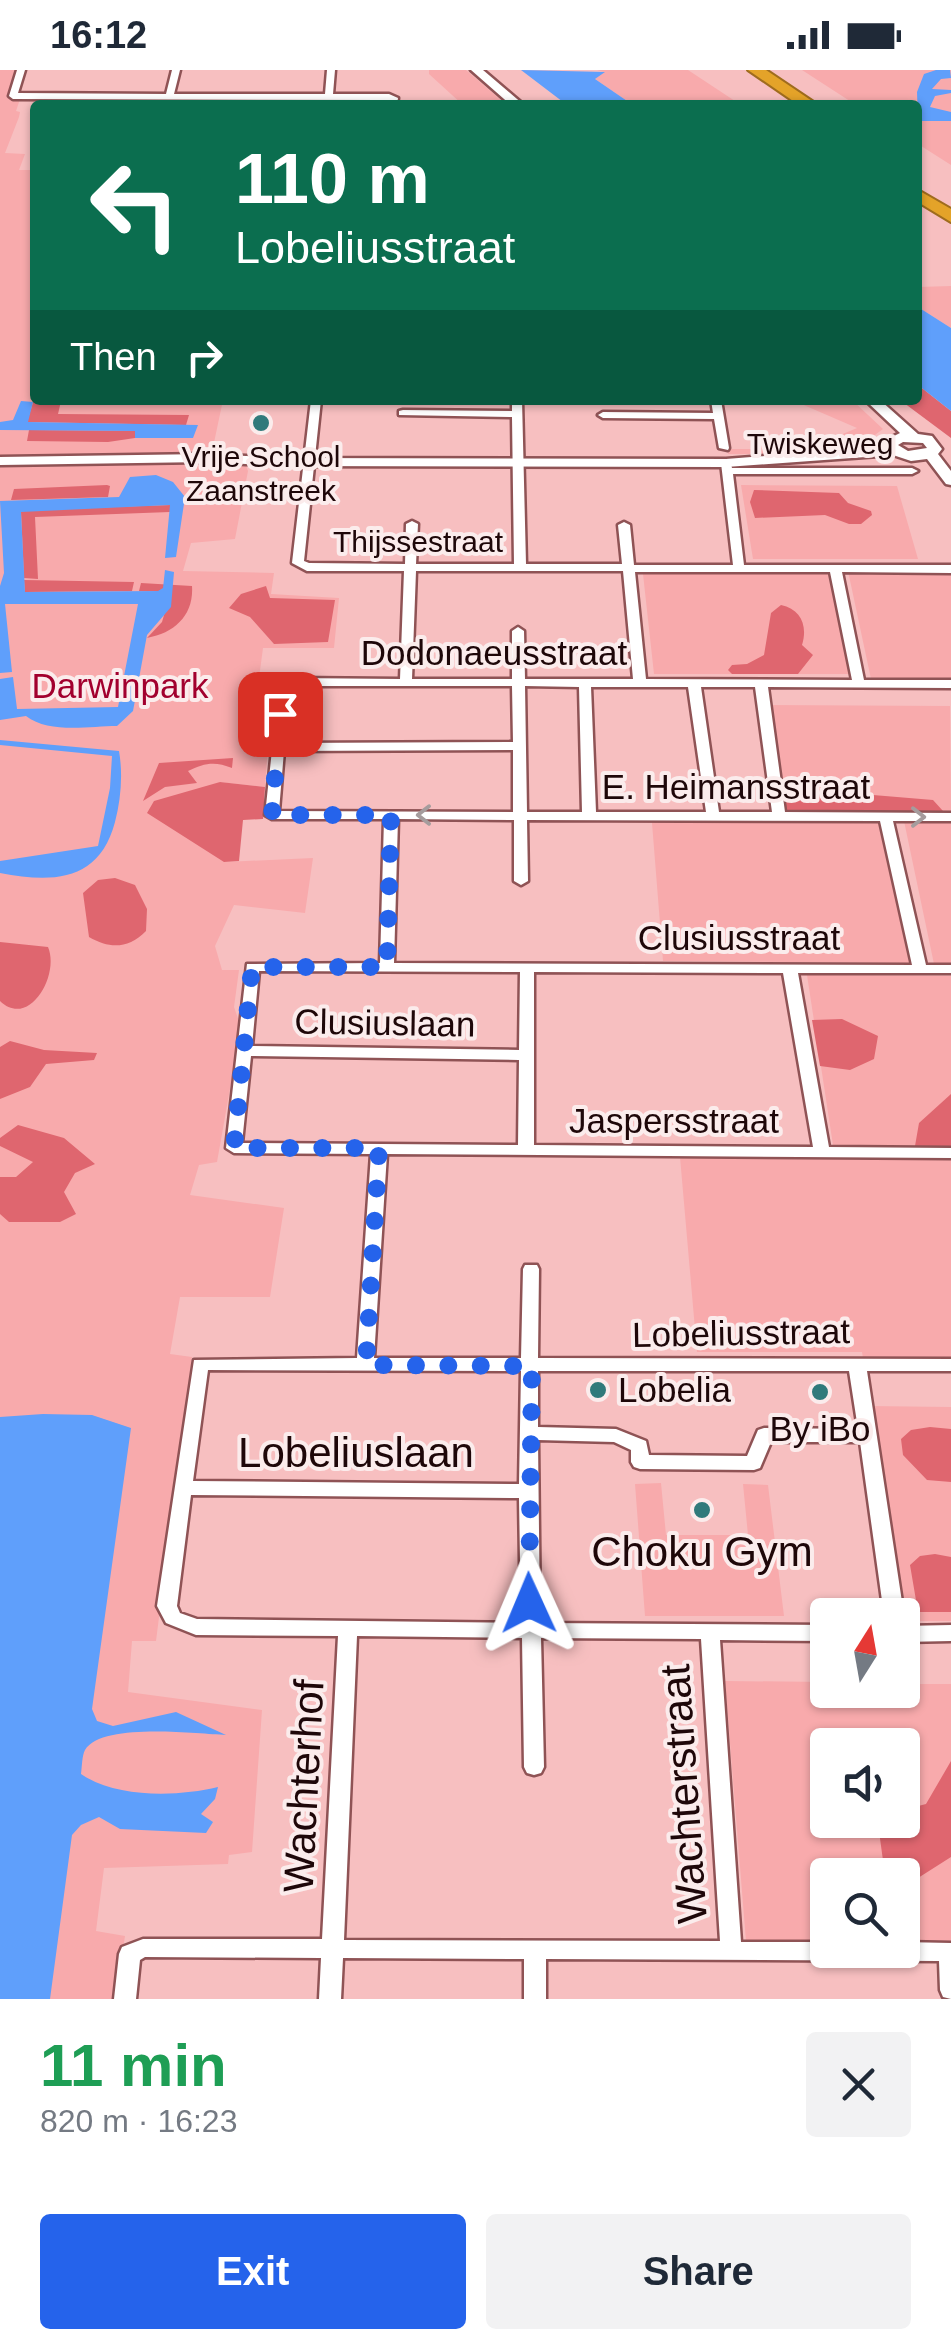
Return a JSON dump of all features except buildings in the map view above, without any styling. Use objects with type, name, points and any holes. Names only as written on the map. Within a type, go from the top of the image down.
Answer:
[{"type":"highway","points":[[750,74],[779,100]]},
{"type":"highway","points":[[750,74],[800,100]]},
{"type":"highway","points":[[922,179],[951,197]]},
{"type":"highway","points":[[922,198],[951,217]]},
{"type":"main road","points":[[476,70],[512,100]]},
{"type":"main road","points":[[876,405],[899,442],[934,444],[919,460],[948,477]]},
{"type":"main road","name":"Twiskeweg","points":[[0,460],[726,461],[845,454],[899,442],[919,460]]},
{"type":"street","points":[[21,70],[12,96],[63,100]]},
{"type":"street","points":[[168,97],[176,70]]},
{"type":"street","points":[[328,97],[331,70]]},
{"type":"street","points":[[99,100],[216,100]]},
{"type":"street","points":[[256,100],[394,100]]},
{"type":"street","points":[[310,460],[316,405]]},
{"type":"street","name":"Thijssestraat","points":[[518,405],[520,567]]},
{"type":"street","points":[[717,405],[740,568]]},
{"type":"street","points":[[402,413],[517,414]]},
{"type":"street","points":[[602,415],[719,416]]},
{"type":"street","name":"Thijssestraat","points":[[310,460],[298,563],[306,567],[951,569]]},
{"type":"street","name":"Twiskeweg","points":[[726,461],[919,460]]},
{"type":"street","points":[[406,682],[412,524]]},
{"type":"street","points":[[624,525],[640,684]]},
{"type":"street","points":[[835,569],[859,684]]},
{"type":"street","points":[[518,631],[521,881]]},
{"type":"street","name":"Dodonaeusstraat","points":[[276,746],[284,685],[294,682],[951,684]]},
{"type":"street","points":[[586,684],[590,816]]},
{"type":"street","points":[[694,684],[713,817]]},
{"type":"street","points":[[761,684],[779,818]]},
{"type":"street","points":[[276,746],[521,746]]},
{"type":"street","name":"E. Heimansstraat","points":[[276,746],[272,815],[951,817]]},
{"type":"street","points":[[387,967],[391,815]]},
{"type":"street","points":[[886,818],[920,969]]},
{"type":"street","name":"Clusiusstraat","points":[[252,967],[951,969]]},
{"type":"street","name":"Clusiuslaan","points":[[234,1148],[252,967]]},
{"type":"street","points":[[526,1054],[528,968]]},
{"type":"street","name":"Jaspersstraat","points":[[790,968],[822,1152]]},
{"type":"street","name":"Clusiuslaan","points":[[244,1050],[526,1054]]},
{"type":"street","name":"Jaspersstraat","points":[[526,1054],[526,1150]]},
{"type":"street","name":"Jaspersstraat","points":[[234,1148],[951,1152]]},
{"type":"street","points":[[366,1365],[379,1148]]},
{"type":"street","points":[[531,1269],[528,1491],[534,1766]]},
{"type":"street","name":"Lobeliusstraat","points":[[200,1364],[951,1365]]},
{"type":"street","name":"Lobeliuslaan","points":[[167,1606],[200,1364]]},
{"type":"street","points":[[858,1364],[892,1598]]},
{"type":"street","points":[[531,1433],[616,1436],[640,1446],[640,1462],[676,1465],[754,1463],[764,1436],[868,1436]]},
{"type":"street","name":"Lobeliuslaan","points":[[183,1488],[528,1491]]},
{"type":"street","name":"Wachterstraat","points":[[167,1606],[173,1618],[196,1627],[810,1633]]},
{"type":"street","name":"Wachterhof","points":[[330,1999],[348,1628]]},
{"type":"street","name":"Wachterstraat","points":[[710,1632],[732,1951]]},
{"type":"street","points":[[920,1634],[951,1633]]},
{"type":"street","points":[[125,1999],[130,1954],[143,1948],[950,1952],[951,1990]]},
{"type":"street","points":[[534,1950],[535,1999]]},
{"type":"green space","name":"Darwinpark","points":[[0,70],[17,70],[7,98],[20,99],[16,111],[20,112],[5,153],[25,154],[19,170],[30,170],[30,405],[222,405],[212,452],[246,465],[248,471],[235,539],[191,543],[183,571],[274,573],[271,594],[339,598],[334,648],[263,648],[259,678],[273,678],[265,787],[219,782],[224,862],[313,858],[305,913],[234,905],[215,946],[222,970],[239,970],[234,1007],[241,1027],[217,1162],[199,1165],[190,1195],[284,1208],[270,1297],[180,1297],[170,1354],[192,1357],[156,1641],[132,1641],[128,1692],[262,1710],[252,1852],[229,1855],[228,1864],[104,1868],[96,1931],[125,1936],[115,1999],[0,1999]]},
{"type":"green space","points":[[429,70],[466,70],[501,100],[458,100]]},
{"type":"green space","points":[[597,70],[688,70],[733,100],[626,100],[595,79],[604,72]]},
{"type":"green space","points":[[802,70],[951,70],[951,165],[922,147],[922,100],[848,100]]},
{"type":"green space","points":[[951,286],[951,328],[922,310],[922,287]]},
{"type":"green space","points":[[804,405],[857,405],[883,429],[868,440],[728,454],[729,449],[760,449],[760,436],[789,444],[807,432],[831,439],[857,428]]},
{"type":"green space","points":[[741,485],[897,486],[918,559],[753,559]]},
{"type":"green space","points":[[848,571],[951,572],[951,679],[871,679]]},
{"type":"green space","points":[[643,574],[830,574],[852,674],[654,674]]},
{"type":"green space","points":[[765,705],[950,706],[951,811],[783,812]]},
{"type":"green space","points":[[880,821],[913,963],[663,961],[652,823]]},
{"type":"green space","points":[[904,821],[951,821],[951,964],[934,964]]},
{"type":"green space","points":[[807,975],[951,976],[951,1146],[833,1145]]},
{"type":"green space","points":[[680,1157],[951,1159],[951,1357],[863,1358],[862,1352],[697,1352]]},
{"type":"green space","points":[[868,1406],[951,1407],[951,1621],[920,1621],[920,1598],[900,1598]]},
{"type":"green space","points":[[661,1483],[666,1535],[748,1535],[743,1484],[768,1485],[784,1616],[645,1616],[635,1484]]},
{"type":"green space","points":[[725,1681],[810,1682],[810,1708],[920,1708],[920,1684],[951,1684],[951,1943],[920,1942],[920,1858],[810,1858],[810,1942],[746,1941]]},
{"type":"shaded area","points":[[922,388],[951,411],[951,438],[907,405],[922,405]]},
{"type":"shaded area","points":[[32,405],[60,405],[58,414],[189,415],[186,425],[27,422]]},
{"type":"shaded area","points":[[29,430],[137,431],[135,438],[108,442],[27,441]]},
{"type":"shaded area","points":[[107,485],[108,497],[11,500],[14,489]]},
{"type":"shaded area","points":[[754,490],[839,493],[848,503],[871,511],[872,515],[861,524],[825,515],[755,518],[750,502]]},
{"type":"shaded area","points":[[171,505],[170,512],[35,517],[38,579],[24,578],[24,510]]},
{"type":"shaded area","points":[[24,580],[134,582],[132,591],[25,592]]},
{"type":"shaded area","points":[[141,583],[192,586],[190,606],[181,621],[166,632],[147,638],[162,622],[171,591],[139,591]]},
{"type":"shaded area","points":[[266,586],[270,598],[335,600],[328,642],[274,644],[250,617],[229,608],[241,594]]},
{"type":"shaded area","points":[[781,605],[794,610],[801,619],[802,645],[813,655],[798,674],[732,674],[728,670],[732,665],[747,664],[764,655],[771,613]]},
{"type":"shaded area","points":[[233,758],[232,768],[199,766],[188,771],[197,783],[165,787],[143,801],[159,763]]},
{"type":"shaded area","points":[[220,782],[265,787],[263,819],[243,820],[239,861],[224,862],[147,813],[154,801]]},
{"type":"shaded area","points":[[784,784],[825,791],[933,800],[943,811],[783,812],[779,791]]},
{"type":"shaded area","points":[[115,878],[135,885],[147,909],[146,931],[119,945],[89,937],[83,893],[98,880]]},
{"type":"shaded area","points":[[0,942],[48,947],[50,971],[46,984],[31,1004],[11,1008],[0,1001]]},
{"type":"shaded area","points":[[842,1019],[878,1036],[874,1059],[850,1070],[820,1066],[812,1020]]},
{"type":"shaded area","points":[[10,1041],[44,1050],[97,1053],[94,1060],[46,1064],[30,1087],[0,1099],[0,1047]]},
{"type":"shaded area","points":[[951,1094],[951,1146],[915,1146],[919,1123]]},
{"type":"shaded area","points":[[18,1125],[64,1138],[95,1164],[75,1173],[64,1192],[76,1214],[60,1222],[9,1222],[0,1214],[0,1177],[16,1177],[33,1162],[0,1146],[0,1138]]},
{"type":"shaded area","points":[[951,1429],[951,1482],[927,1480],[903,1455],[901,1439],[911,1430]]},
{"type":"shaded area","points":[[920,1556],[951,1557],[951,1612],[920,1612],[910,1565]]},
{"type":"shaded area","points":[[951,1761],[951,1857],[920,1877],[920,1858],[883,1858],[880,1838],[920,1838],[920,1806],[926,1804]]},
{"type":"water","points":[[521,70],[605,72],[595,79],[626,100],[560,100]]},
{"type":"water","points":[[950,70],[951,78],[941,79],[932,89],[951,93],[935,96],[930,107],[951,112],[951,121],[922,121],[922,100],[917,100],[917,92],[924,74]]},
{"type":"water","points":[[922,310],[951,328],[951,411],[922,388]]},
{"type":"water","points":[[21,401],[32,405],[28,422],[198,425],[193,438],[135,438],[135,431],[0,430],[0,422],[13,420]]},
{"type":"water","points":[[156,475],[173,482],[185,497],[176,557],[165,558],[170,505],[21,512],[25,592],[158,591],[163,588],[165,570],[174,572],[171,607],[147,635],[133,711],[117,726],[58,727],[26,716],[0,720],[0,679],[13,677],[17,709],[118,707],[138,604],[5,604],[12,672],[0,673],[0,586],[4,573],[0,501],[119,497],[130,477]]},
{"type":"water","points":[[0,740],[119,751],[121,786],[115,822],[108,842],[86,867],[71,874],[38,878],[0,873],[0,861],[98,846],[112,756],[0,745]]},
{"type":"water","points":[[92,1415],[131,1428],[92,1709],[97,1721],[113,1726],[176,1712],[226,1735],[129,1733],[95,1741],[85,1750],[81,1774],[111,1788],[166,1794],[218,1787],[215,1799],[201,1814],[213,1822],[206,1833],[120,1829],[99,1817],[81,1825],[72,1835],[50,1999],[0,1999],[0,1417]]},
{"type":"place","name":"Vrije School Zaanstreek","points":[[261,423]]},
{"type":"place","name":"Lobelia","points":[[598,1390]]},
{"type":"place","name":"By iBo","points":[[820,1392]]},
{"type":"place","name":"Choku Gym","points":[[702,1510]]},
{"type":"route","points":[[280,714],[272,815],[391,815],[387,967],[252,967],[234,1148],[379,1148],[366,1365],[532,1366],[529,1603]]}]
